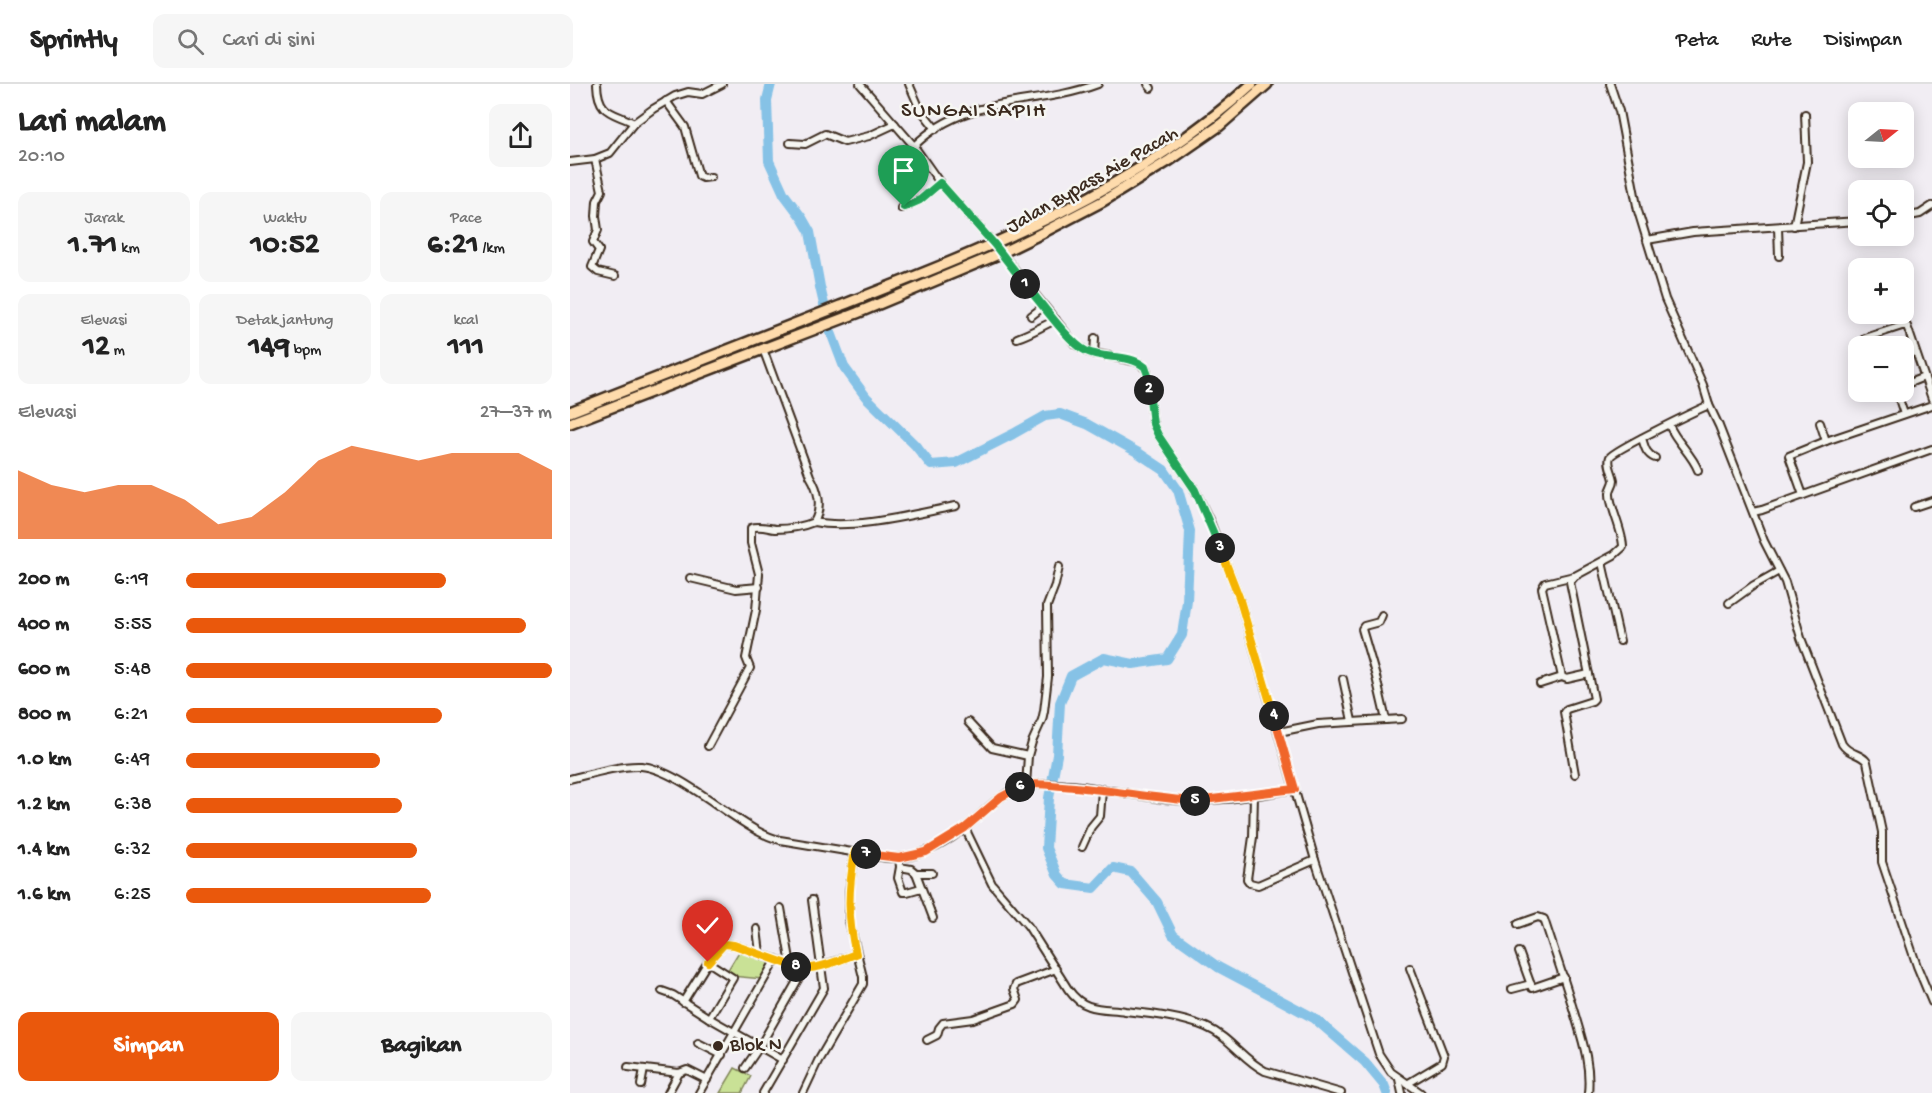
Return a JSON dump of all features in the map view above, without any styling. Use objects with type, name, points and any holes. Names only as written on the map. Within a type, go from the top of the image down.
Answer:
[{"type":"highway","name":"Jalan Bypass Aie Pacah","points":[[570,412],[994,244],[1061,213],[1124,179],[1208,122],[1252,84]]},
{"type":"highway","name":"Jalan Bypass Aie Pacah","points":[[763,349],[1001,253],[1067,221],[1170,160],[1219,126],[1267,84]]},
{"type":"highway","points":[[570,423],[763,349]]},
{"type":"street","points":[[597,84],[604,108],[613,116],[633,123]]},
{"type":"street","points":[[570,162],[595,159],[613,150],[633,123],[666,101],[685,93],[705,93],[722,84]]},
{"type":"street","points":[[860,84],[914,146],[940,183],[994,244],[1075,344],[1094,354],[1134,361],[1141,364],[1147,371],[1153,424],[1195,490],[1239,597],[1315,860],[1379,1054],[1391,1072],[1421,1093]]},
{"type":"street","points":[[909,84],[920,108],[936,129]]},
{"type":"street","points":[[914,146],[953,118],[970,111],[1073,92],[1098,84]]},
{"type":"street","points":[[1611,84],[1619,111],[1638,211],[1665,299],[1703,385],[1708,405],[1719,426],[1764,541],[1785,582],[1804,646],[1842,744],[1849,752],[1865,758],[1867,762],[1882,832],[1882,862],[1917,966],[1932,1002]]},
{"type":"street","points":[[666,101],[685,127],[699,176],[711,177]]},
{"type":"street","points":[[1794,226],[1807,162],[1805,114]]},
{"type":"street","points":[[790,142],[804,144],[825,134],[841,141],[849,141],[869,136],[895,124]]},
{"type":"street","points":[[595,159],[602,191],[597,201],[598,230],[593,243],[599,250],[592,267],[598,272],[615,276]]},
{"type":"street","points":[[901,208],[920,200],[940,183]]},
{"type":"street","points":[[1914,215],[1932,206]]},
{"type":"street","points":[[1647,240],[1684,233],[1848,221]]},
{"type":"street","points":[[1778,227],[1779,256]]},
{"type":"street","points":[[1031,316],[1044,306]]},
{"type":"street","points":[[1017,338],[1031,334],[1034,330],[1056,320]]},
{"type":"street","points":[[1871,336],[1905,325],[1909,336]]},
{"type":"street","points":[[1094,354],[1095,338]]},
{"type":"street","points":[[763,349],[810,476],[817,488],[817,516],[814,522]]},
{"type":"street","points":[[1915,352],[1932,399]]},
{"type":"street","points":[[1914,381],[1924,377]]},
{"type":"street","points":[[1900,402],[1904,414]]},
{"type":"street","points":[[1562,677],[1542,586],[1545,583],[1575,576],[1614,555],[1623,547],[1610,495],[1614,482],[1610,458],[1627,445],[1708,405]]},
{"type":"street","points":[[1803,495],[1789,456],[1932,405]]},
{"type":"street","points":[[1820,423],[1826,441]]},
{"type":"street","points":[[1669,425],[1676,440],[1689,452],[1698,470]]},
{"type":"street","points":[[1641,438],[1646,452],[1655,458]]},
{"type":"street","points":[[1753,512],[1932,449]]},
{"type":"street","points":[[1914,507],[1932,501]]},
{"type":"street","points":[[708,746],[750,668],[746,658],[759,587],[758,568],[751,543],[751,528],[755,526],[785,528],[814,522],[837,525],[956,506]]},
{"type":"street","points":[[1602,562],[1620,640]]},
{"type":"street","points":[[1026,785],[1028,756],[1044,711],[1048,678],[1047,606],[1059,567]]},
{"type":"street","points":[[1730,603],[1754,585],[1779,571]]},
{"type":"street","points":[[1575,576],[1570,582],[1594,699],[1564,712],[1575,774]]},
{"type":"street","points":[[690,578],[736,589],[759,587]]},
{"type":"street","points":[[1382,615],[1379,622],[1364,626],[1362,629],[1386,720]]},
{"type":"street","points":[[1540,684],[1562,677],[1567,679],[1589,674]]},
{"type":"street","points":[[1343,679],[1352,721]]},
{"type":"street","points":[[1279,732],[1318,724],[1402,718]]},
{"type":"street","points":[[968,722],[992,748],[1028,756]]},
{"type":"street","points":[[570,779],[632,767],[652,768],[666,774],[762,834],[777,839],[899,858],[926,852],[965,828],[1001,797],[1026,785],[1079,787],[1165,799],[1198,801],[1295,789]]},
{"type":"street","points":[[1082,847],[1091,827],[1100,816],[1102,790]]},
{"type":"street","points":[[1254,795],[1253,837],[1247,879],[1250,883],[1258,885],[1315,860]]},
{"type":"street","points":[[965,828],[992,884],[1028,926],[1074,997],[1091,1007],[1155,1014],[1192,1022],[1221,1035],[1265,1071],[1341,1093]]},
{"type":"street","points":[[803,1093],[818,1061],[863,984],[849,921],[851,876],[855,852]]},
{"type":"street","points":[[899,858],[898,878],[903,892],[921,888]]},
{"type":"street","points":[[900,867],[911,869],[916,873],[933,918]]},
{"type":"street","points":[[916,873],[932,873]]},
{"type":"street","points":[[763,1093],[822,992],[824,982],[812,900]]},
{"type":"street","points":[[781,908],[791,965]]},
{"type":"street","points":[[1518,924],[1538,917],[1543,918],[1564,977],[1588,1062],[1588,1093]]},
{"type":"street","points":[[757,929],[760,953]]},
{"type":"street","points":[[683,1002],[708,962],[724,944],[760,953],[804,969],[822,966],[856,954]]},
{"type":"street","points":[[1519,952],[1532,987],[1535,988],[1564,977]]},
{"type":"street","points":[[699,1093],[776,959]]},
{"type":"street","points":[[708,962],[733,978],[709,1018]]},
{"type":"street","points":[[1407,1083],[1442,1063],[1444,1056],[1410,968]]},
{"type":"street","points":[[746,1068],[804,969]]},
{"type":"street","points":[[927,1040],[937,1035],[943,1023],[963,1021],[1015,1004],[1018,1000],[1014,989],[1016,984],[1056,969]]},
{"type":"street","points":[[1512,989],[1531,984]]},
{"type":"street","points":[[662,991],[673,994],[709,1018],[783,1060]]},
{"type":"street","points":[[698,1043],[722,1055]]},
{"type":"street","points":[[628,1067],[679,1073],[687,1070],[707,1080]]},
{"type":"street","points":[[641,1085],[644,1069]]},
{"type":"street","points":[[668,1093],[679,1073]]},
{"type":"street","points":[[1399,1079],[1402,1093]]},
{"type":"green space","points":[[740,950],[772,964],[763,979],[731,976],[726,973]]},
{"type":"green space","points":[[735,1068],[751,1076],[742,1093],[720,1093]]},
{"type":"waterway","points":[[771,84],[767,100],[769,161],[784,194],[810,232],[830,330],[844,367],[866,397],[915,445],[931,465],[956,463],[1045,416],[1060,414],[1087,424],[1137,452],[1164,470],[1178,490],[1190,531],[1187,601],[1182,635],[1167,659],[1133,664],[1104,658],[1071,676],[1060,703],[1057,755],[1049,798],[1046,848],[1057,875],[1065,884],[1094,888],[1113,868],[1131,872],[1157,902],[1173,935],[1218,967],[1314,1018],[1365,1062],[1384,1085],[1387,1093]]},
{"type":"place","name":"Blok N","points":[[718,1046]]},
{"type":"district","name":"SUNGAI SAPIH","points":[[974,112]]},
{"type":"route","points":[[708,962],[718,948],[724,944],[760,953],[804,969],[822,966],[856,954],[849,921],[851,876],[855,852],[899,858],[926,852],[965,828],[1001,797],[1026,785],[1079,787],[1165,799],[1198,801],[1295,789],[1239,597],[1211,525],[1195,490],[1153,424],[1149,378],[1145,367],[1134,361],[1088,352],[1075,344],[994,244],[940,183],[920,200],[904,207]]}]
